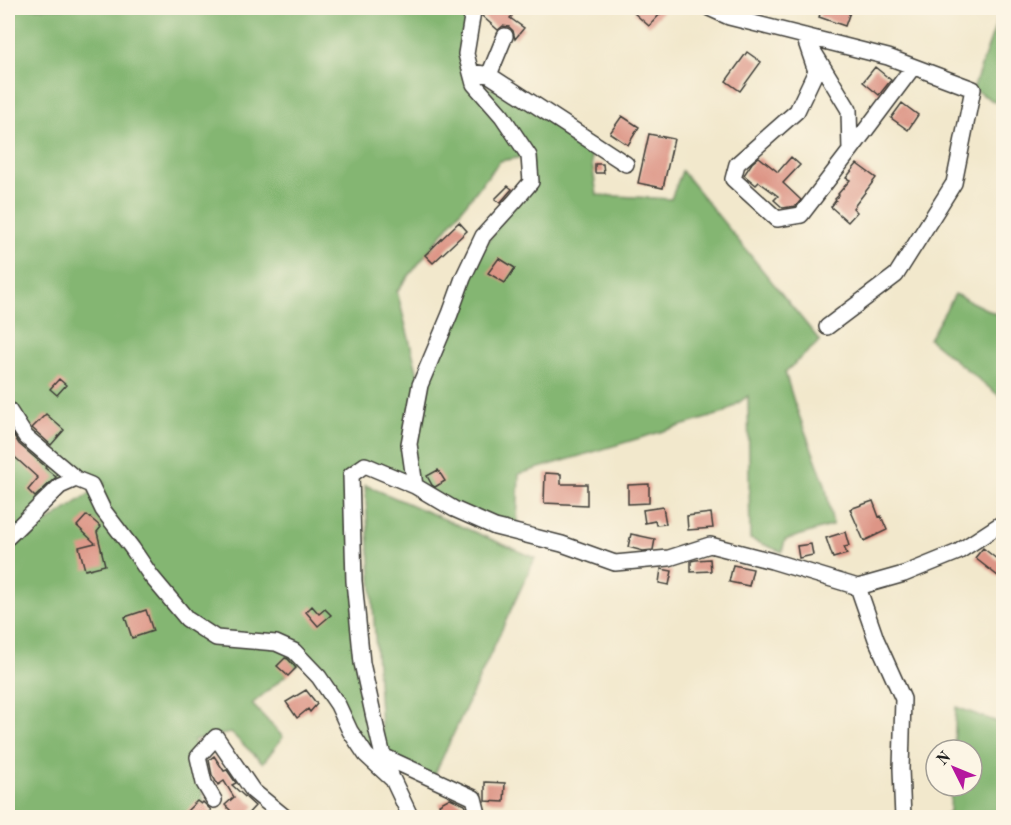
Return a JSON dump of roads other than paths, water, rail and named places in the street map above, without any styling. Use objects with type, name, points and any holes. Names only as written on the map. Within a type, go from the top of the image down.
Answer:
[{"type":"street","points":[[415,486],[408,444],[420,384],[463,278],[483,236],[531,182],[529,156],[502,116],[474,84],[466,54],[473,11],[466,8]]},
{"type":"street","points":[[709,8],[729,16],[888,57],[973,89],[954,183],[897,275],[827,327]]},
{"type":"street","points":[[489,75],[505,36]]},
{"type":"street","points":[[804,36],[849,110],[850,151]]},
{"type":"street","points":[[804,36],[816,71],[797,111],[737,164],[733,179],[777,219],[801,215],[913,67]]},
{"type":"street","points":[[471,72],[489,75],[626,164]]},
{"type":"street","points":[[8,409],[26,437],[76,479],[91,485],[104,510],[151,576],[187,619],[216,638],[276,643],[294,651],[319,677],[338,705],[366,755],[393,780]]},
{"type":"street","points":[[411,818],[383,756],[362,663],[354,581],[351,475],[365,465],[415,486],[454,509],[495,527],[562,544],[615,563],[669,558],[710,545],[858,586],[904,574],[958,552],[1004,522]]},
{"type":"street","points":[[8,537],[60,486],[76,479]]},
{"type":"street","points":[[858,586],[876,639],[903,699],[901,769],[903,818]]},
{"type":"street","points":[[214,800],[204,783],[198,757],[216,737],[253,790],[286,818]]},
{"type":"street","points":[[383,756],[474,798],[479,818]]}]
